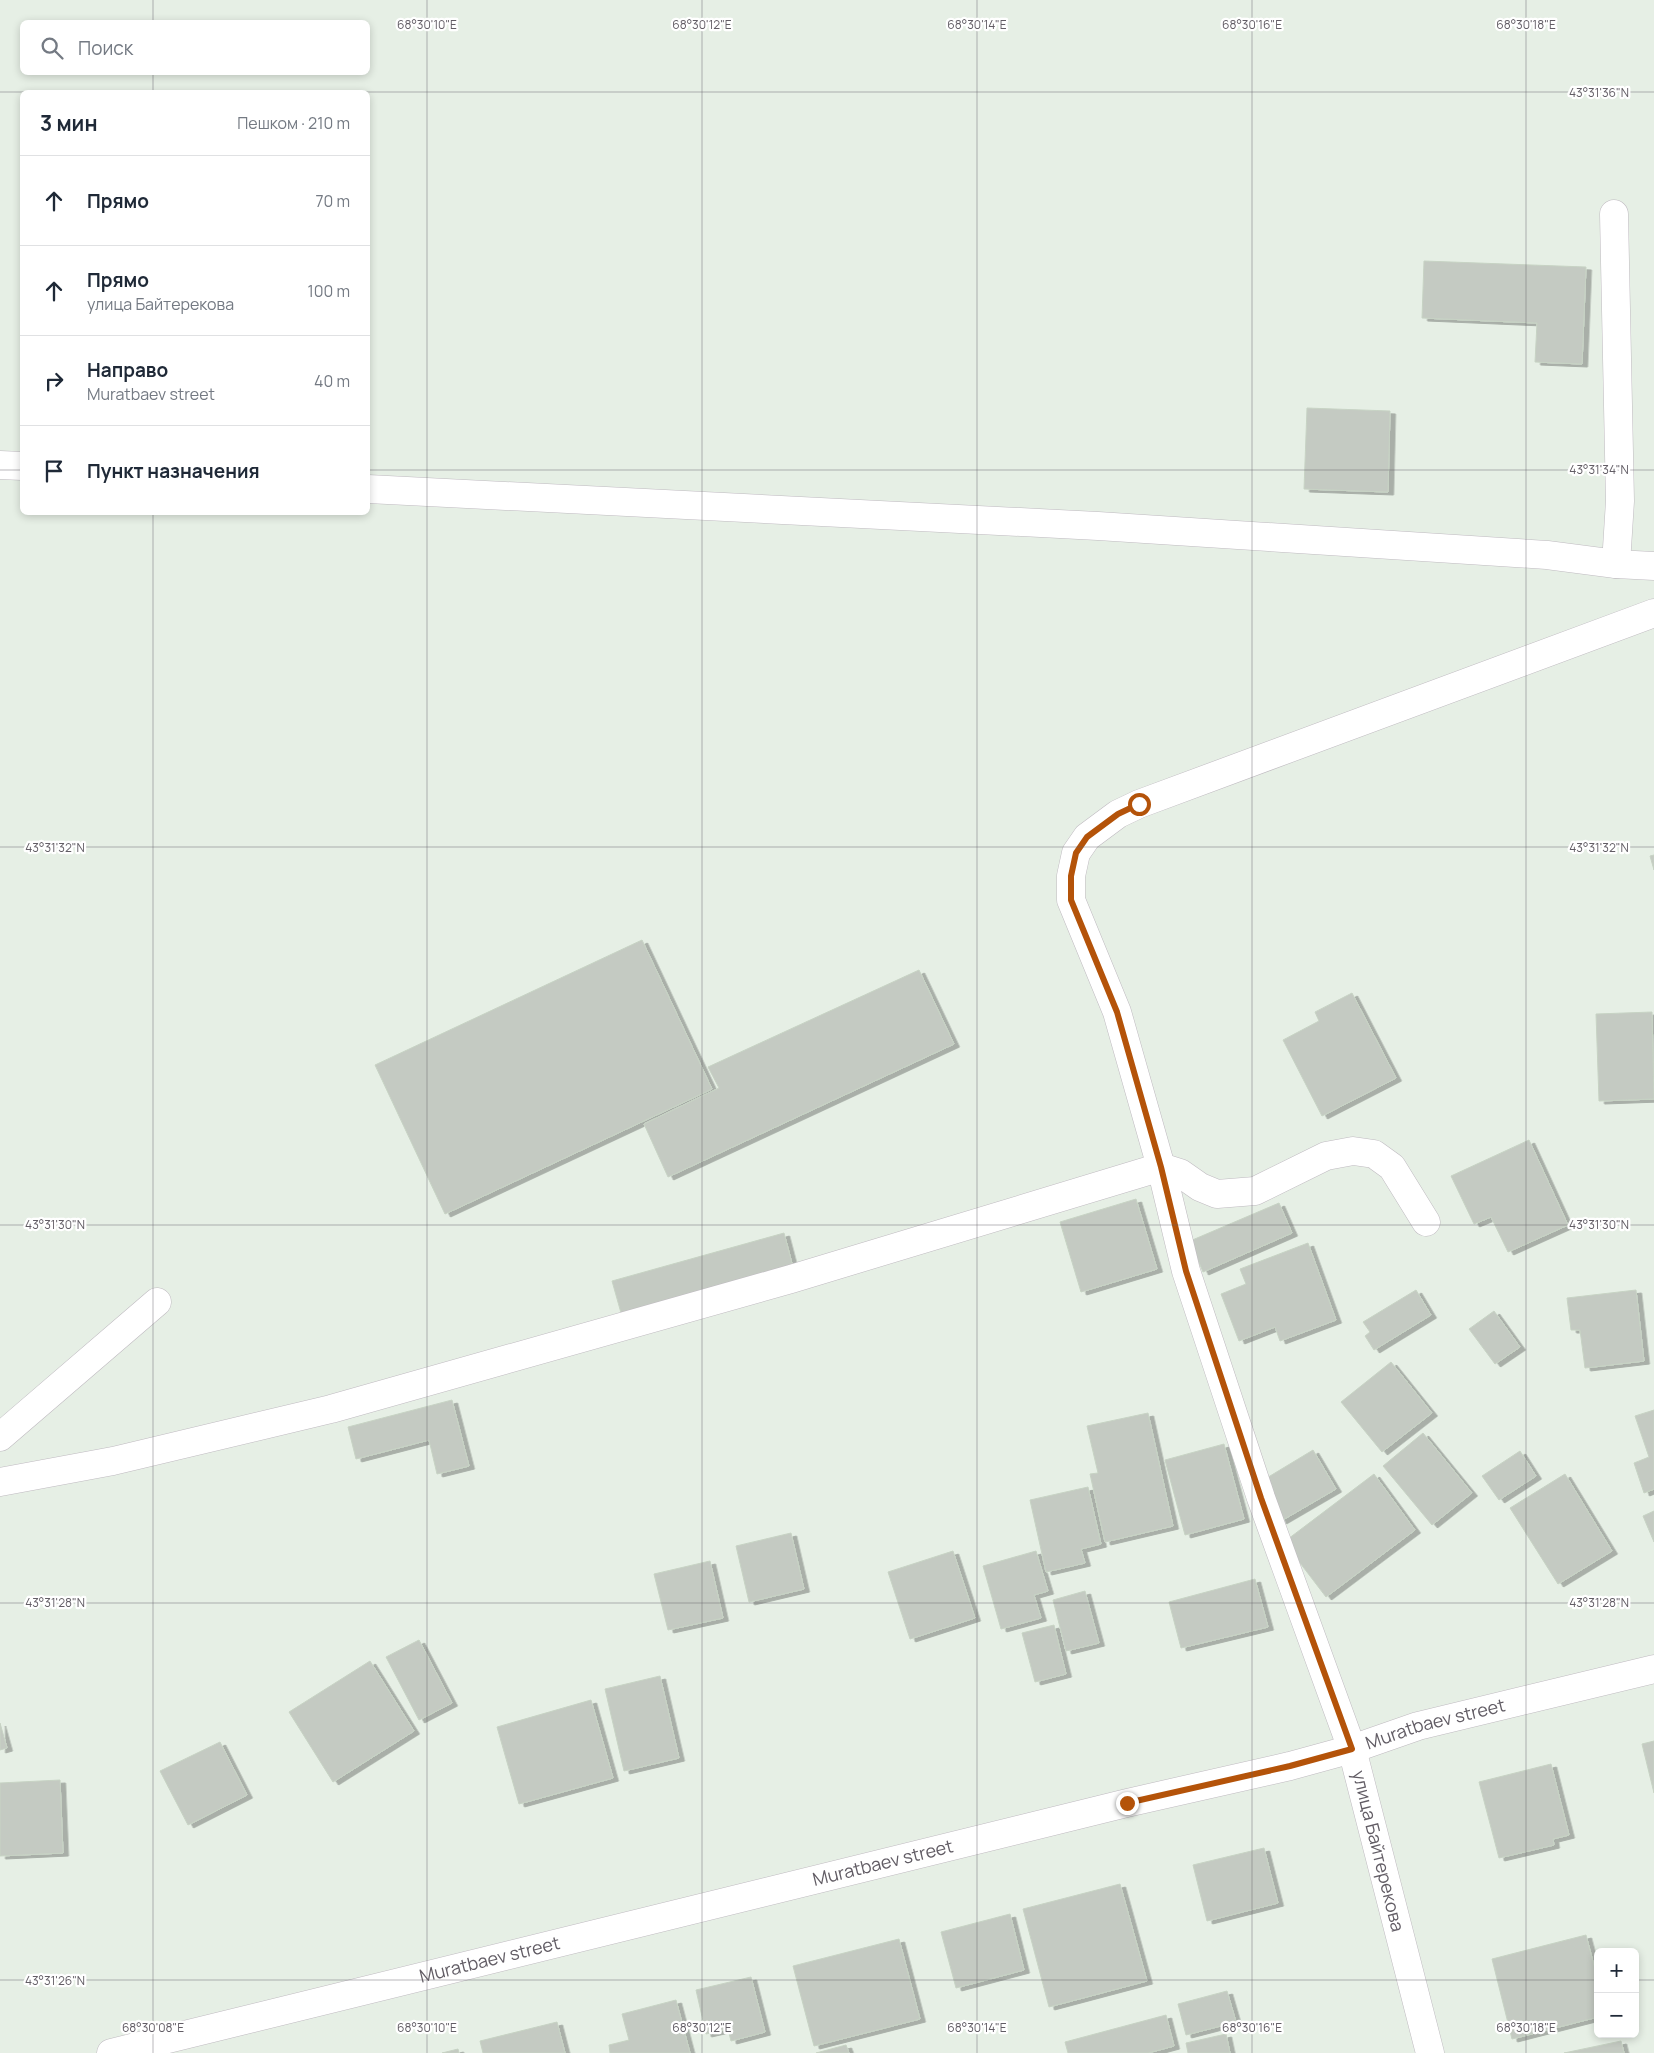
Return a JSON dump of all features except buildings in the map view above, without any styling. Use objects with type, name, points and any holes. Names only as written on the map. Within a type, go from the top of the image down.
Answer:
[{"type":"street","points":[[1614,214],[1620,501],[1616,564]]},
{"type":"street","points":[[0,465],[20,466]]},
{"type":"street","points":[[370,489],[1098,526],[1547,555],[1616,564],[1654,566]]},
{"type":"street","name":"улица Байтерекова","points":[[1430,2053],[1352,1749],[1261,1498],[1186,1271],[1161,1167],[1117,1012],[1071,900],[1071,876],[1076,853],[1087,837],[1118,814],[1139,804],[1654,612]]},
{"type":"street","points":[[0,1482],[113,1461],[331,1409],[791,1279],[1161,1167],[1180,1173],[1200,1187],[1217,1194],[1255,1191],[1326,1156],[1353,1151],[1374,1154],[1392,1167],[1426,1222]]},
{"type":"street","points":[[0,1437],[156,1302]]},
{"type":"street","name":"Muratbaev street","points":[[111,2053],[1127,1803],[1290,1766],[1352,1749],[1418,1726],[1654,1669]]},
{"type":"route","points":[[1127,1803],[1290,1766],[1352,1749],[1261,1498],[1186,1271],[1161,1167],[1117,1012],[1071,900],[1071,876],[1076,853],[1087,837],[1118,814],[1139,804]]}]
